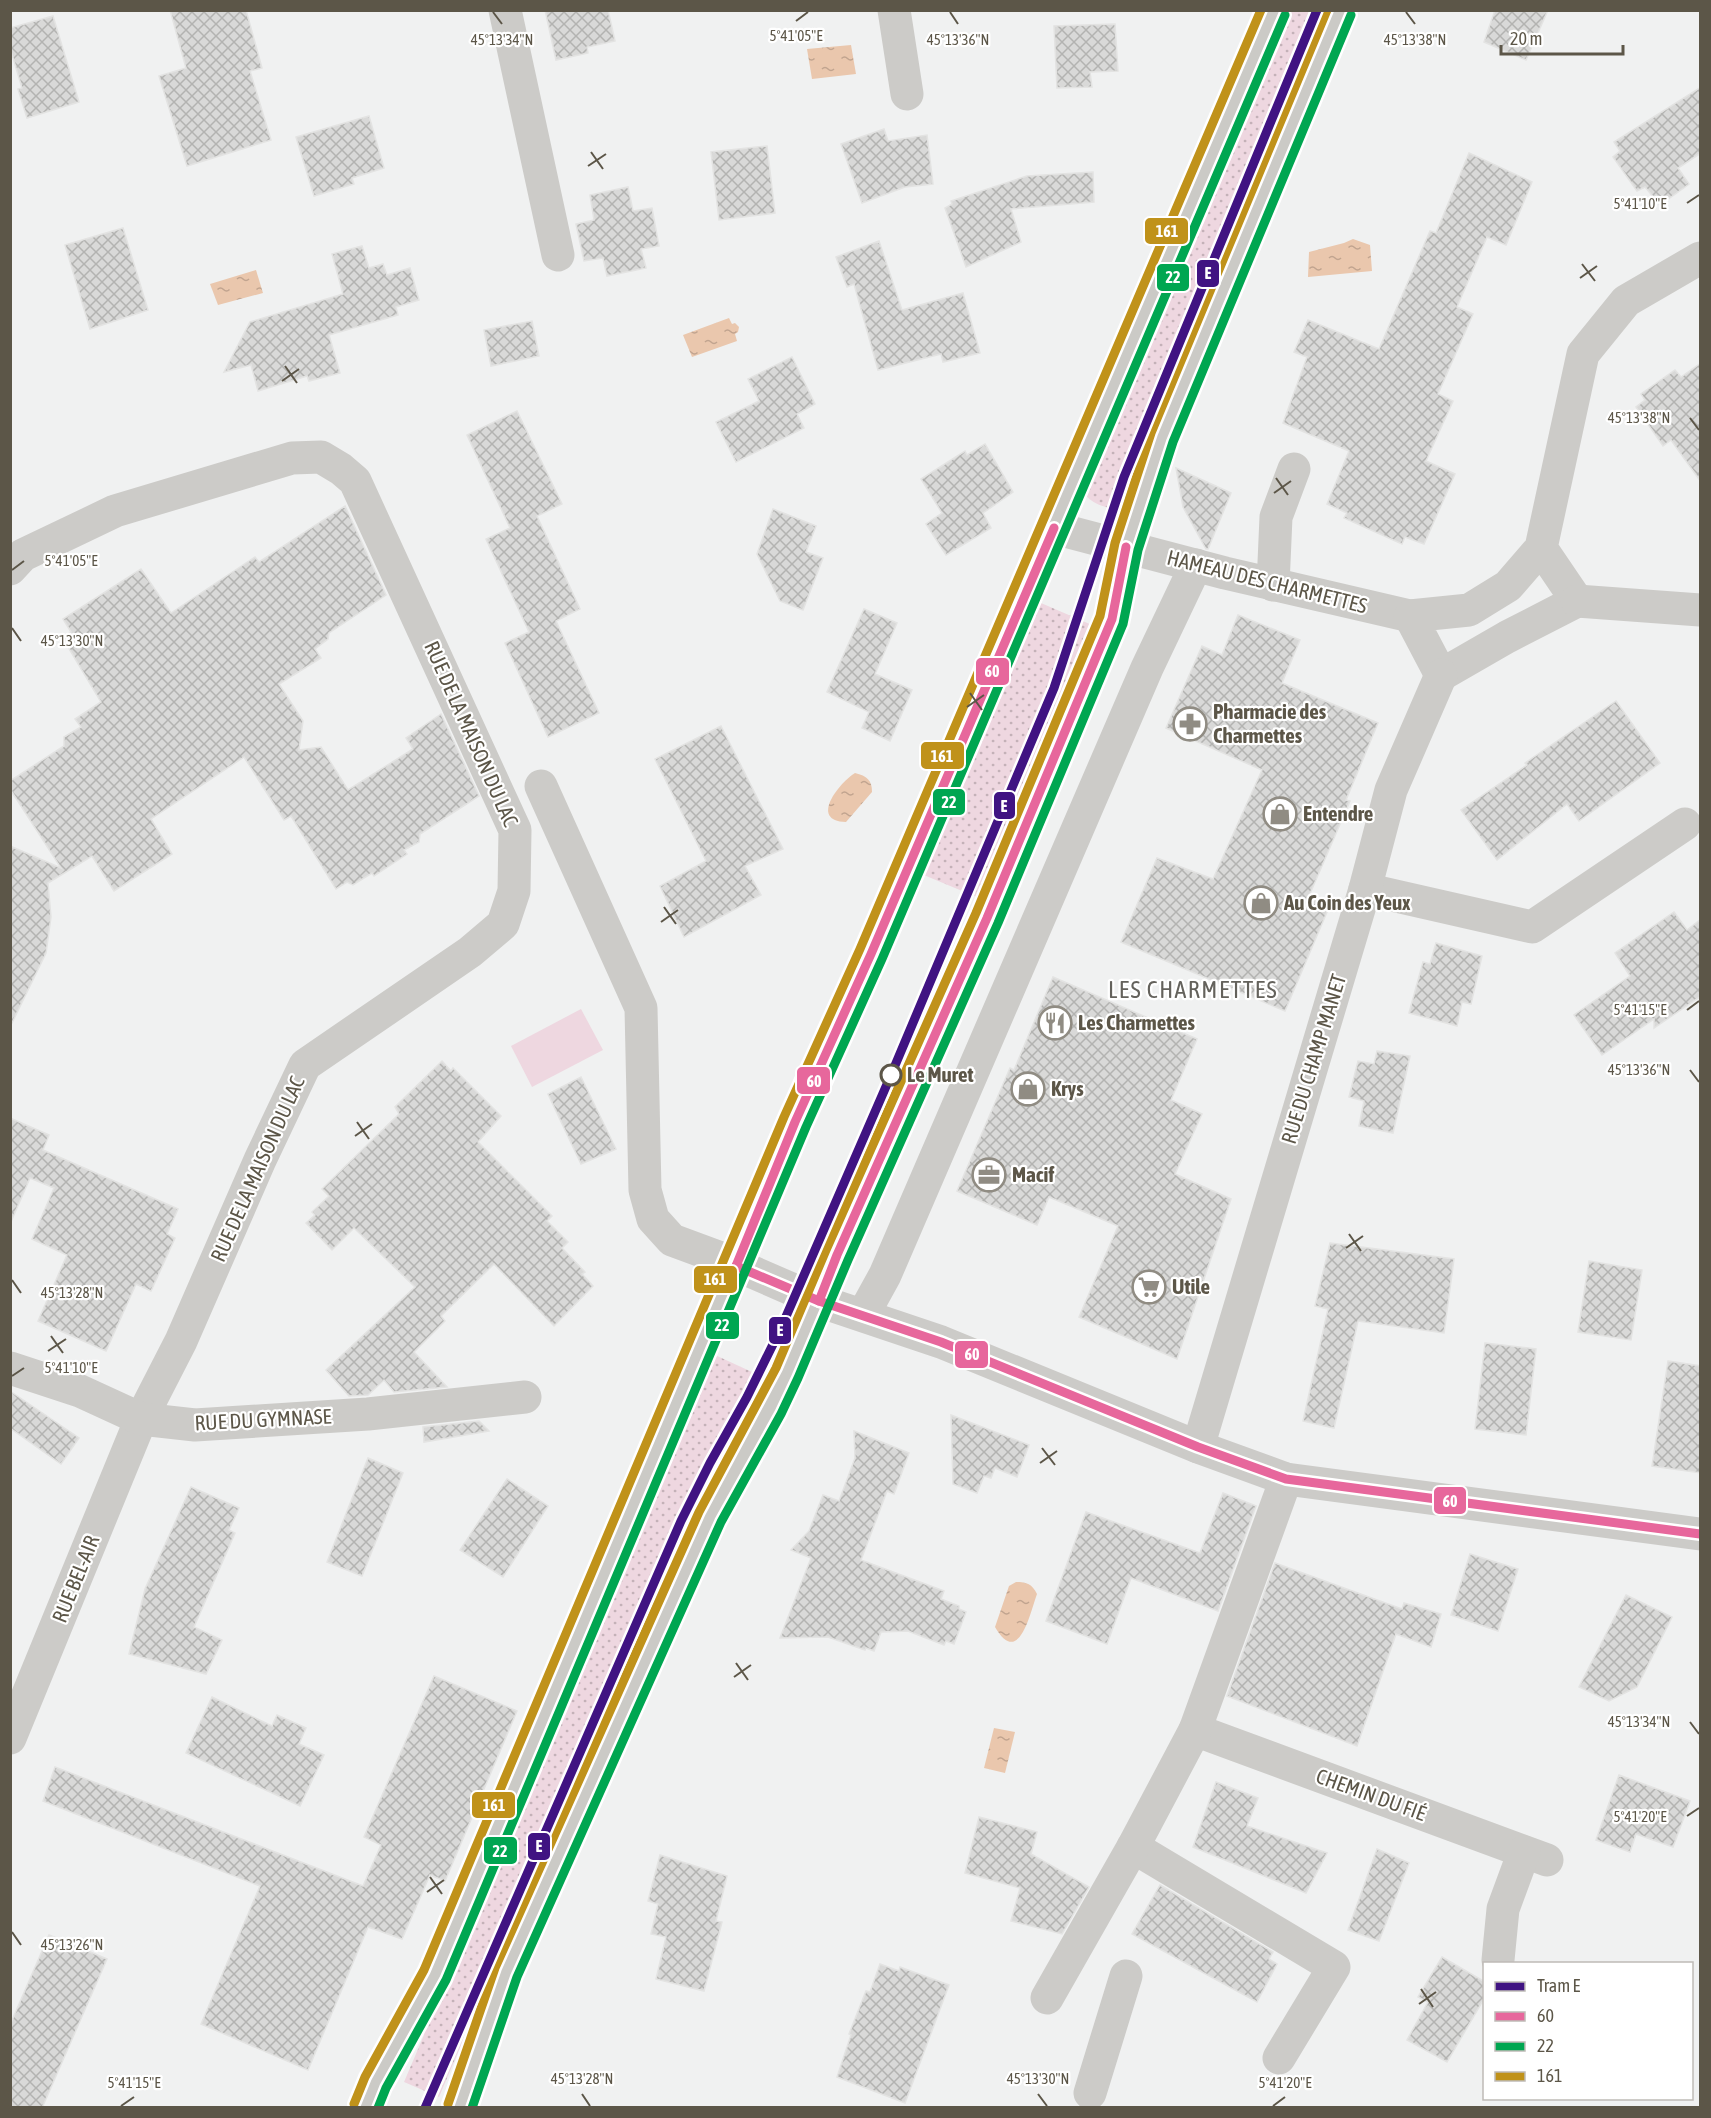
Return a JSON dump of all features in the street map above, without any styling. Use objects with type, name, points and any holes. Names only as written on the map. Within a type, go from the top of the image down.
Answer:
[{"type":"main road","points":[[365,2108],[375,2083],[435,1975],[795,1122],[871,954],[1274,10]]},
{"type":"main road","points":[[459,2108],[506,1973],[710,1517],[770,1408],[819,1301],[841,1244],[987,918],[1112,619],[1126,547],[1162,438],[1340,10]]},
{"type":"street","points":[[505,10],[558,255]]},
{"type":"street","points":[[894,10],[906,94]]},
{"type":"street","name":"HAMEAU DES CHARMETTES","points":[[1054,528],[1196,566],[1410,616],[1469,610],[1508,586],[1540,548],[1583,354],[1626,301],[1701,258]]},
{"type":"street","name":"RUE DE LA MAISON DU LAC","points":[[10,568],[23,555],[115,511],[292,458],[321,457],[355,481],[515,830],[514,891],[503,924],[470,951],[305,1065],[181,1341],[141,1419]]},
{"type":"street","points":[[1273,585],[1276,517],[1294,469]]},
{"type":"street","points":[[1540,548],[1577,600]]},
{"type":"street","points":[[863,1315],[885,1275],[1147,668],[1196,566]]},
{"type":"street","points":[[1410,616],[1441,675],[1577,600],[1701,610]]},
{"type":"street","name":"RUE DU CHAMP MANET","points":[[1198,1447],[1365,889],[1391,790],[1441,675]]},
{"type":"street","points":[[541,786],[641,1008],[645,1190],[653,1219],[672,1240],[819,1301],[941,1342],[1198,1447],[1286,1479],[1701,1534]]},
{"type":"street","points":[[1365,889],[1532,927],[1685,824]]},
{"type":"street","name":"RUE DU GYMNASE","points":[[10,1368],[80,1392],[141,1419],[195,1425],[368,1414],[525,1397]]},
{"type":"street","name":"RUE BEL-AIR","points":[[10,1738],[141,1419]]},
{"type":"street","points":[[1047,1998],[1195,1730],[1286,1479]]},
{"type":"street","name":"CHEMIN DU FIÉ","points":[[1195,1730],[1536,1856],[1503,1909],[1498,1960]]},
{"type":"street","points":[[1132,1847],[1334,1967],[1279,2058]]},
{"type":"street","points":[[1090,2093],[1126,1976]]},
{"type":"shaded area","points":[[1287,11],[1328,11],[1124,502],[1121,508],[1116,509],[1099,505],[1093,502],[1083,490]]},
{"type":"shaded area","points":[[1034,600],[1092,625],[979,898],[919,873]]},
{"type":"shaded area","points":[[581,1009],[603,1050],[532,1087],[511,1046]]},
{"type":"shaded area","points":[[715,1355],[765,1378],[698,1510],[465,2052],[459,2050],[439,2097],[404,2082],[424,2035],[418,2031],[446,1982]]},
{"type":"water","points":[[851,45],[856,74],[812,79],[807,49]]},
{"type":"water","points":[[1353,239],[1370,245],[1372,271],[1308,277],[1309,252]]},
{"type":"water","points":[[256,270],[263,293],[218,305],[210,284]]},
{"type":"water","points":[[729,318],[732,324],[735,323],[739,327],[735,334],[737,341],[692,357],[683,335]]},
{"type":"water","points":[[855,773],[868,779],[872,792],[846,822],[835,820],[829,815],[828,808],[831,800],[842,784]]},
{"type":"water","points":[[1016,1582],[1029,1584],[1037,1594],[1027,1624],[1017,1640],[1011,1642],[1003,1638],[995,1627],[1009,1586]]},
{"type":"water","points":[[994,1728],[1015,1732],[1005,1773],[984,1768]]},
{"type":"building","points":[[170,10],[246,10],[262,68],[250,71],[271,140],[187,166],[159,76],[186,68]]},
{"type":"building","points":[[545,10],[608,10],[615,41],[587,47],[588,53],[556,60]]},
{"type":"building","points":[[1495,10],[1548,10],[1526,60],[1484,42]]},
{"type":"building","points":[[53,16],[79,102],[27,118],[18,89],[22,88],[10,48],[10,28]]},
{"type":"building","points":[[1115,24],[1118,71],[1090,72],[1092,87],[1057,88],[1054,26]]},
{"type":"building","points":[[1701,87],[1701,153],[1678,168],[1689,184],[1660,205],[1645,187],[1637,191],[1613,157],[1620,151],[1614,142]]},
{"type":"building","points":[[369,116],[384,168],[352,178],[354,184],[314,196],[296,137]]},
{"type":"building","points":[[884,129],[888,141],[927,135],[933,184],[905,187],[862,203],[841,144]]},
{"type":"building","points":[[767,146],[775,213],[719,220],[711,152]]},
{"type":"building","points":[[1469,153],[1532,182],[1506,245],[1487,237],[1457,307],[1473,314],[1438,394],[1453,401],[1426,461],[1455,474],[1424,544],[1405,537],[1402,544],[1344,518],[1347,513],[1327,504],[1349,451],[1283,423],[1307,357],[1294,352],[1308,320],[1379,349],[1430,231],[1436,233]]},
{"type":"building","points":[[1093,172],[1094,202],[1011,209],[1021,242],[966,267],[945,208],[952,204],[951,201],[1027,176]]},
{"type":"building","points":[[628,187],[633,211],[652,208],[659,246],[641,249],[646,268],[607,276],[603,258],[584,261],[576,224],[594,220],[590,195]]},
{"type":"building","points":[[123,228],[148,310],[90,329],[65,245]]},
{"type":"building","points":[[879,241],[902,310],[963,293],[980,353],[943,362],[941,354],[878,370],[854,284],[847,287],[836,257]]},
{"type":"building","points":[[362,246],[369,268],[383,264],[387,275],[410,268],[419,300],[396,307],[398,315],[329,335],[340,373],[309,381],[307,376],[258,391],[251,365],[224,372],[250,322],[343,294],[332,254]]},
{"type":"building","points":[[532,321],[539,356],[491,366],[484,330]]},
{"type":"building","points":[[792,357],[815,404],[797,414],[804,428],[736,462],[716,422],[759,401],[748,379]]},
{"type":"building","points":[[1701,363],[1701,482],[1671,440],[1663,446],[1636,407],[1645,400],[1641,394],[1675,370],[1681,377]]},
{"type":"building","points":[[517,411],[562,504],[537,516],[580,609],[556,621],[599,713],[548,737],[505,643],[529,632],[486,539],[510,528],[467,435]]},
{"type":"building","points":[[985,444],[1013,492],[983,513],[991,528],[946,555],[926,524],[942,513],[921,479],[965,451],[967,455]]},
{"type":"building","points":[[1176,468],[1231,493],[1208,549],[1183,507]]},
{"type":"building","points":[[345,506],[386,595],[329,633],[328,639],[315,649],[321,658],[279,684],[303,721],[299,750],[321,747],[348,790],[413,749],[406,738],[441,714],[479,796],[420,834],[419,842],[404,850],[407,854],[374,876],[372,873],[353,885],[347,882],[336,889],[291,816],[284,820],[244,757],[151,819],[172,854],[114,891],[92,856],[48,883],[51,917],[46,953],[10,1027],[10,846],[61,868],[10,789],[10,781],[64,746],[64,737],[81,727],[75,719],[101,702],[62,637],[71,632],[63,619],[141,569],[171,613],[255,557],[259,562]]},
{"type":"building","points":[[773,509],[816,526],[806,552],[823,558],[803,610],[780,601],[757,554]]},
{"type":"building","points":[[864,609],[897,623],[875,674],[912,690],[890,741],[862,728],[869,712],[827,692]]},
{"type":"building","points":[[1238,615],[1300,640],[1282,683],[1378,723],[1346,800],[1350,801],[1309,896],[1330,905],[1285,1011],[1121,942],[1157,858],[1213,879],[1262,770],[1166,728],[1202,646],[1222,655]]},
{"type":"building","points":[[1616,701],[1660,763],[1579,821],[1567,804],[1497,860],[1461,810]]},
{"type":"building","points":[[721,726],[783,849],[745,866],[761,895],[684,937],[660,886],[706,861],[655,759]]},
{"type":"building","points":[[1674,912],[1687,930],[1701,919],[1701,996],[1654,1028],[1654,1019],[1602,1055],[1574,1015],[1630,976],[1615,953]]},
{"type":"building","points":[[1436,943],[1482,956],[1471,1004],[1462,1002],[1457,1026],[1409,1013],[1423,962],[1430,964]]},
{"type":"building","points":[[1053,977],[1197,1039],[1171,1100],[1202,1114],[1175,1174],[1231,1199],[1177,1359],[1079,1317],[1118,1226],[1049,1197],[1037,1225],[957,1191],[1010,1068],[1014,1070]]},
{"type":"building","points":[[1377,1051],[1410,1056],[1393,1133],[1359,1126],[1364,1101],[1349,1097],[1358,1061],[1374,1064]]},
{"type":"building","points":[[442,1061],[451,1071],[453,1068],[501,1116],[478,1142],[552,1216],[547,1221],[568,1242],[562,1248],[585,1272],[582,1274],[593,1286],[554,1326],[494,1264],[441,1316],[445,1321],[414,1352],[447,1387],[394,1392],[384,1380],[368,1395],[349,1396],[326,1370],[415,1287],[354,1228],[332,1250],[306,1223],[315,1215],[312,1212],[329,1196],[322,1189],[399,1114],[395,1107]]},
{"type":"building","points":[[581,1077],[616,1149],[581,1164],[548,1094]]},
{"type":"building","points":[[10,1118],[49,1135],[43,1150],[178,1209],[167,1234],[175,1238],[151,1291],[136,1284],[106,1351],[38,1321],[67,1255],[32,1239],[54,1188],[30,1178],[10,1224]]},
{"type":"building","points":[[1330,1243],[1454,1259],[1444,1333],[1358,1321],[1334,1428],[1303,1421],[1328,1309],[1315,1306]]},
{"type":"building","points":[[1589,1261],[1642,1270],[1631,1340],[1578,1332]]},
{"type":"building","points":[[1485,1343],[1536,1349],[1526,1435],[1475,1429]]},
{"type":"building","points":[[1668,1361],[1701,1366],[1701,1473],[1652,1466]]},
{"type":"building","points":[[10,1391],[79,1438],[61,1464],[10,1428]]},
{"type":"building","points":[[951,1415],[1029,1445],[1017,1477],[995,1468],[991,1478],[984,1476],[977,1493],[953,1484]]},
{"type":"building","points":[[479,1421],[489,1431],[424,1442],[423,1427]]},
{"type":"building","points":[[854,1431],[909,1453],[894,1494],[887,1491],[861,1560],[944,1591],[941,1599],[959,1606],[959,1609],[966,1612],[954,1644],[946,1641],[944,1645],[908,1631],[881,1632],[874,1651],[828,1637],[780,1638],[811,1558],[791,1550],[809,1531],[823,1495],[839,1501],[855,1458]]},
{"type":"building","points":[[368,1458],[403,1473],[362,1576],[327,1562]]},
{"type":"building","points":[[507,1479],[548,1506],[503,1577],[460,1550]]},
{"type":"building","points":[[191,1487],[239,1508],[229,1530],[235,1533],[194,1627],[222,1640],[206,1674],[129,1654],[145,1589]]},
{"type":"building","points":[[1223,1493],[1256,1506],[1218,1611],[1131,1578],[1107,1644],[1046,1621],[1086,1512],[1200,1553]]},
{"type":"building","points":[[1470,1554],[1518,1569],[1498,1631],[1451,1615]]},
{"type":"building","points":[[1275,1563],[1402,1609],[1404,1603],[1441,1614],[1431,1647],[1396,1634],[1357,1746],[1227,1696]]},
{"type":"building","points":[[1626,1595],[1672,1617],[1637,1687],[1609,1701],[1579,1687]]},
{"type":"building","points":[[434,1676],[517,1711],[445,1881],[430,1875],[402,1939],[368,1927],[308,2070],[201,2024],[260,1886],[43,1801],[55,1767],[363,1886],[381,1845],[364,1837]]},
{"type":"building","points":[[212,1697],[272,1726],[277,1715],[306,1728],[299,1744],[324,1755],[300,1806],[186,1753]]},
{"type":"building","points":[[1619,1775],[1690,1801],[1673,1847],[1636,1834],[1630,1852],[1596,1840]]},
{"type":"building","points":[[1216,1782],[1258,1798],[1247,1826],[1327,1853],[1306,1893],[1193,1847]]},
{"type":"building","points":[[979,1817],[1037,1832],[1031,1854],[1089,1887],[1062,1934],[1011,1921],[1020,1888],[965,1873]]},
{"type":"building","points":[[1377,1849],[1409,1863],[1379,1941],[1348,1930]]},
{"type":"building","points":[[660,1855],[727,1876],[716,1921],[722,1922],[704,1991],[656,1979],[666,1937],[651,1934],[658,1904],[648,1901]]},
{"type":"building","points":[[1160,1885],[1273,1952],[1269,1959],[1277,1964],[1257,2002],[1132,1934]]},
{"type":"building","points":[[49,1935],[107,1959],[42,2108],[10,2108],[10,2025]]},
{"type":"building","points":[[1442,1957],[1483,1981],[1483,2000],[1447,2062],[1407,2040],[1428,2002],[1418,1997]]},
{"type":"building","points":[[880,1964],[899,1971],[900,1967],[949,1985],[905,2103],[837,2077],[851,2035],[849,2034],[866,1991],[870,1992]]},
{"type":"tram line","name":"E","points":[[425,2108],[681,1521],[781,1328],[891,1075],[1054,688],[1124,477],[1317,10]]},
{"type":"transit line","name":"161","points":[[354,2104],[365,2077],[424,1970],[784,1117],[860,949],[1261,10]]},
{"type":"transit line","name":"161","points":[[448,2104],[495,1968],[699,1512],[776,1368],[976,913],[1100,616],[1115,543],[1151,433],[1327,10]]},
{"type":"transit line","name":"22","points":[[378,2108],[386,2088],[446,1980],[806,1127],[882,959],[1285,15]]},
{"type":"transit line","name":"22","points":[[472,2108],[517,1977],[721,1522],[781,1414],[798,1378],[998,923],[1123,624],[1138,550],[1173,442],[1351,15]]},
{"type":"transit line","name":"60","points":[[736,1266],[795,1122],[871,954],[1054,528]]},
{"type":"transit line","name":"60","points":[[819,1301],[837,1255],[987,918],[1112,619],[1126,547]]},
{"type":"transit line","name":"60","points":[[736,1266],[819,1301],[941,1342],[1198,1447],[1286,1479],[1700,1534]]},
{"type":"place","name":"Pharmacie des Charmettes","points":[[1190,724]]},
{"type":"place","name":"Entendre","points":[[1280,814]]},
{"type":"place","name":"Au Coin des Yeux","points":[[1261,903]]},
{"type":"place","name":"Les Charmettes","points":[[1055,1023]]},
{"type":"place","name":"Le Muret","points":[[891,1075]]},
{"type":"place","name":"Krys","points":[[1028,1089]]},
{"type":"place","name":"Macif","points":[[989,1175]]},
{"type":"place","name":"Utile","points":[[1149,1287]]},
{"type":"district","name":"LES CHARMETTES","points":[[1193,990]]}]
